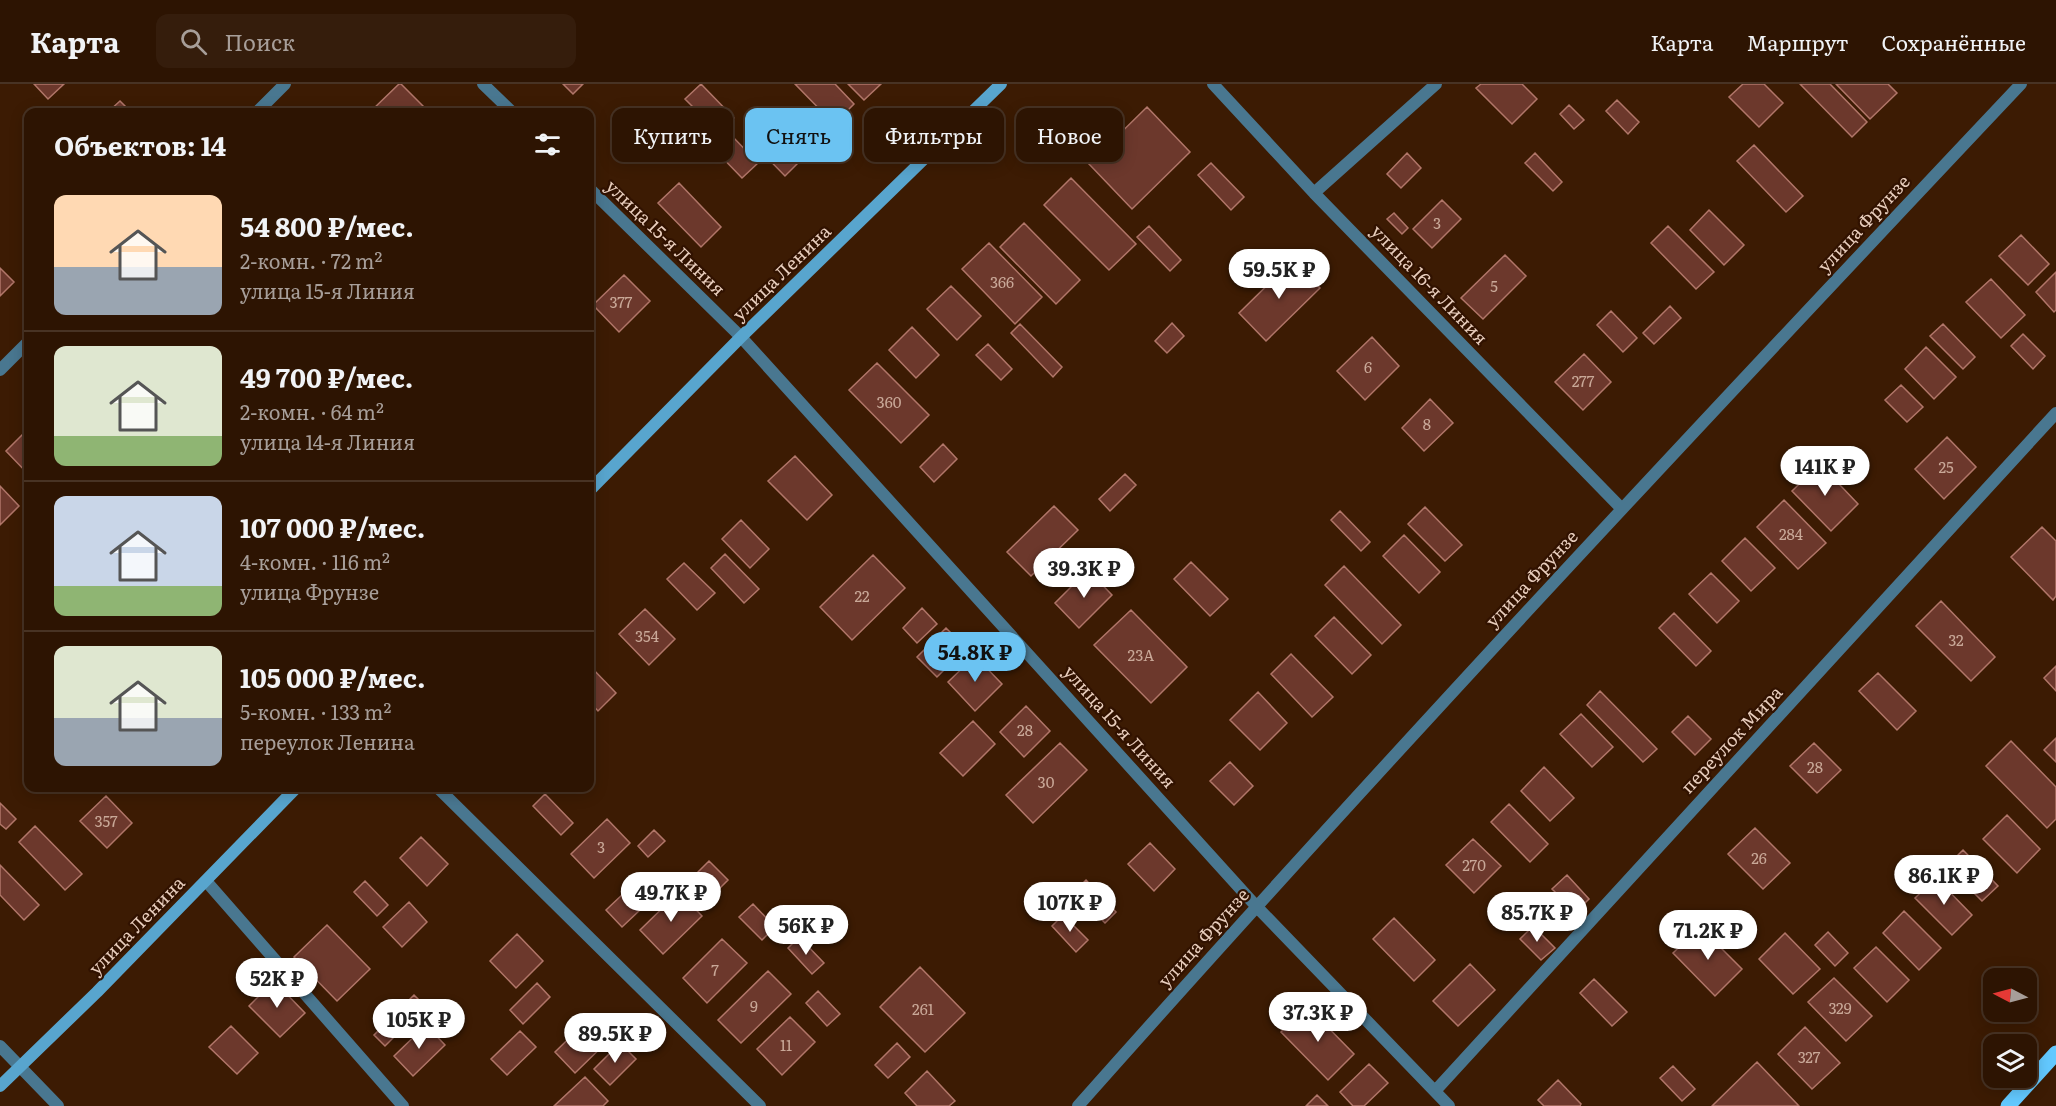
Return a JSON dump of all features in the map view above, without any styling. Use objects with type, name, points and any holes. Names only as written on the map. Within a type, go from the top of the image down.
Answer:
[{"type":"main road","name":"улица Ленина","points":[[594,486],[741,338],[1001,84]]},
{"type":"main road","name":"улица Ленина","points":[[0,1086],[292,792]]},
{"type":"main road","points":[[2008,1106],[2056,1053]]},
{"type":"street","points":[[261,108],[285,84]]},
{"type":"street","points":[[483,84],[508,108]]},
{"type":"street","name":"улица 16-я Линия","points":[[1213,84],[1314,193],[1621,508]]},
{"type":"street","points":[[1314,193],[1436,84]]},
{"type":"street","name":"улица Фрунзе","points":[[1078,1106],[1256,906],[1621,508],[2021,84]]},
{"type":"street","name":"улица 15-я Линия","points":[[594,193],[741,338],[1256,906],[1449,1106]]},
{"type":"street","points":[[0,370],[24,346]]},
{"type":"street","name":"переулок Мира","points":[[1436,1090],[2056,413]]},
{"type":"street","points":[[442,792],[760,1106]]},
{"type":"street","points":[[206,881],[403,1106]]},
{"type":"street","points":[[0,1046],[58,1106]]},
{"type":"building","points":[[34,84],[64,84],[48,99]]},
{"type":"building","points":[[401,84],[425,108],[374,108]]},
{"type":"building","points":[[563,84],[583,84],[573,94]]},
{"type":"building","points":[[701,84],[724,108],[694,108],[685,99]]},
{"type":"building","points":[[795,84],[835,84],[854,104],[850,108],[818,108]]},
{"type":"building","points":[[848,84],[881,84],[864,100]]},
{"type":"building","points":[[1481,84],[1522,84],[1537,99],[1512,124],[1476,88]]},
{"type":"building","points":[[1743,84],[1764,84],[1783,103],[1759,127],[1729,97]]},
{"type":"building","points":[[1800,84],[1830,84],[1867,122],[1852,137]]},
{"type":"building","points":[[1836,84],[1888,84],[1897,93],[1870,119]]},
{"type":"building","points":[[1617,100],[1639,122],[1628,134],[1606,111]]},
{"type":"building","points":[[120,101],[127,108],[112,108]]},
{"type":"building","points":[[1569,105],[1584,120],[1574,129],[1560,114]]},
{"type":"building","points":[[1147,107],[1190,152],[1132,209],[1089,164],[1091,162],[1123,162],[1123,131]]},
{"type":"building","points":[[733,137],[745,150],[745,162],[758,163],[742,178],[727,162],[733,162]]},
{"type":"building","points":[[1754,145],[1803,196],[1786,212],[1737,161]]},
{"type":"building","points":[[1407,153],[1421,168],[1401,188],[1387,174]]},
{"type":"building","points":[[1535,153],[1562,182],[1553,191],[1525,163]]},
{"type":"building","points":[[771,162],[799,162],[785,176]]},
{"type":"building","points":[[1211,163],[1244,197],[1231,210],[1198,175]]},
{"type":"building","points":[[1071,178],[1136,244],[1109,270],[1044,205]]},
{"type":"building","points":[[679,183],[721,227],[701,247],[658,203]]},
{"type":"building","points":[[1442,200],[1461,219],[1432,248],[1413,229]]},
{"type":"building","points":[[1709,210],[1744,245],[1724,265],[1690,230]]},
{"type":"building","points":[[1394,213],[1408,228],[1402,234],[1387,219]]},
{"type":"building","points":[[1024,223],[1080,280],[1056,304],[1000,247]]},
{"type":"building","points":[[1149,226],[1181,260],[1170,271],[1137,237]]},
{"type":"building","points":[[1668,226],[1714,272],[1696,289],[1651,243]]},
{"type":"building","points":[[2021,235],[2049,264],[2028,285],[1999,256]]},
{"type":"building","points":[[989,243],[1042,297],[1015,324],[962,269]]},
{"type":"building","points":[[1505,255],[1526,276],[1483,319],[1461,298]]},
{"type":"building","points":[[1293,260],[1320,288],[1266,341],[1239,313]]},
{"type":"building","points":[[0,268],[14,282],[0,296]]},
{"type":"building","points":[[2056,272],[2056,310],[2054,312],[2036,292]]},
{"type":"building","points":[[624,275],[650,301],[619,332],[594,304]]},
{"type":"building","points":[[1991,279],[2025,315],[2001,338],[1966,302]]},
{"type":"building","points":[[951,286],[981,316],[957,340],[927,309]]},
{"type":"building","points":[[1670,306],[1681,318],[1654,344],[1643,333]]},
{"type":"building","points":[[1611,311],[1637,338],[1623,352],[1597,325]]},
{"type":"building","points":[[1172,323],[1184,336],[1167,353],[1155,341]]},
{"type":"building","points":[[1020,324],[1062,367],[1053,377],[1011,333]]},
{"type":"building","points":[[1943,324],[1975,357],[1963,369],[1930,336]]},
{"type":"building","points":[[912,327],[939,355],[916,378],[889,350]]},
{"type":"building","points":[[2023,334],[2045,356],[2033,369],[2011,346]]},
{"type":"building","points":[[1372,337],[1399,366],[1365,400],[1337,371]]},
{"type":"building","points":[[988,344],[1012,369],[1001,380],[976,355]]},
{"type":"building","points":[[1926,347],[1956,377],[1934,399],[1905,369]]},
{"type":"building","points":[[1584,354],[1611,382],[1583,410],[1555,382]]},
{"type":"building","points":[[877,363],[929,415],[901,443],[849,390]]},
{"type":"building","points":[[1901,385],[1923,407],[1907,422],[1885,400]]},
{"type":"building","points":[[1430,399],[1453,423],[1424,451],[1402,428]]},
{"type":"building","points":[[24,433],[24,470],[6,451]]},
{"type":"building","points":[[1947,437],[1976,467],[1944,499],[1915,469]]},
{"type":"building","points":[[943,444],[957,459],[934,482],[920,467]]},
{"type":"building","points":[[795,456],[832,495],[807,520],[768,481]]},
{"type":"building","points":[[1820,464],[1858,504],[1831,531],[1792,491]]},
{"type":"building","points":[[1125,474],[1136,485],[1110,511],[1099,499]]},
{"type":"building","points":[[0,486],[19,506],[0,525]]},
{"type":"building","points":[[1784,500],[1826,543],[1798,569],[1757,527]]},
{"type":"building","points":[[1054,506],[1078,530],[1031,576],[1007,552]]},
{"type":"building","points":[[1425,507],[1462,545],[1445,561],[1408,524]]},
{"type":"building","points":[[1340,511],[1370,542],[1361,551],[1331,520]]},
{"type":"building","points":[[741,520],[769,549],[750,568],[722,539]]},
{"type":"building","points":[[2042,527],[2056,541],[2056,596],[2053,600],[2011,557]]},
{"type":"building","points":[[1404,535],[1440,572],[1419,593],[1383,556]]},
{"type":"building","points":[[1745,538],[1775,568],[1751,591],[1722,561]]},
{"type":"building","points":[[725,554],[759,589],[744,603],[711,568]]},
{"type":"building","points":[[873,555],[905,588],[852,640],[820,607]]},
{"type":"building","points":[[1191,562],[1228,599],[1210,616],[1174,579]]},
{"type":"building","points":[[684,563],[715,593],[697,610],[667,579]]},
{"type":"building","points":[[1344,566],[1401,625],[1382,644],[1325,585]]},
{"type":"building","points":[[1088,570],[1112,595],[1079,628],[1055,603]]},
{"type":"building","points":[[1711,573],[1739,601],[1717,623],[1689,594]]},
{"type":"building","points":[[1941,601],[1995,657],[1971,681],[1916,626]]},
{"type":"building","points":[[922,608],[937,624],[917,643],[903,628]]},
{"type":"building","points":[[645,609],[675,639],[649,665],[619,634]]},
{"type":"building","points":[[1131,610],[1187,667],[1151,703],[1094,645]]},
{"type":"building","points":[[1674,613],[1711,651],[1696,666],[1659,628]]},
{"type":"building","points":[[1334,617],[1371,655],[1352,674],[1315,636]]},
{"type":"building","points":[[946,628],[966,648],[937,677],[917,657]]},
{"type":"building","points":[[1291,654],[1333,697],[1312,717],[1271,674]]},
{"type":"building","points":[[975,656],[1002,684],[975,711],[948,682]]},
{"type":"building","points":[[2056,666],[2056,691],[2044,678]]},
{"type":"building","points":[[594,670],[616,693],[598,711],[594,706]]},
{"type":"building","points":[[1878,673],[1916,711],[1897,730],[1859,691]]},
{"type":"building","points":[[1600,691],[1657,749],[1643,762],[1587,705]]},
{"type":"building","points":[[1258,692],[1287,723],[1260,750],[1230,720]]},
{"type":"building","points":[[1026,706],[1050,731],[1024,757],[1000,732]]},
{"type":"building","points":[[1581,714],[1613,747],[1592,767],[1560,734]]},
{"type":"building","points":[[1688,716],[1711,739],[1695,755],[1672,732]]},
{"type":"building","points":[[973,721],[995,744],[963,776],[940,753]]},
{"type":"building","points":[[2056,738],[2056,762],[2044,750]]},
{"type":"building","points":[[2011,741],[2056,787],[2056,819],[2047,828],[1986,766]]},
{"type":"building","points":[[1060,743],[1087,770],[1033,823],[1006,795]]},
{"type":"building","points":[[1814,743],[1841,770],[1817,793],[1790,766]]},
{"type":"building","points":[[1230,762],[1253,786],[1234,805],[1210,781]]},
{"type":"building","points":[[1544,767],[1574,798],[1550,821],[1521,791]]},
{"type":"building","points":[[545,794],[573,823],[561,835],[533,806]]},
{"type":"building","points":[[106,796],[132,823],[107,848],[80,821]]},
{"type":"building","points":[[0,803],[16,819],[6,829],[0,824]]},
{"type":"building","points":[[1509,804],[1548,844],[1530,862],[1491,822]]},
{"type":"building","points":[[2007,815],[2040,849],[2017,873],[1983,839]]},
{"type":"building","points":[[607,819],[630,843],[594,878],[571,854]]},
{"type":"building","points":[[35,826],[82,874],[65,890],[19,842]]},
{"type":"building","points":[[1755,828],[1790,863],[1763,889],[1728,854]]},
{"type":"building","points":[[654,830],[665,841],[648,857],[638,846]]},
{"type":"building","points":[[421,837],[448,864],[427,886],[400,858]]},
{"type":"building","points":[[1473,839],[1501,866],[1474,893],[1446,865]]},
{"type":"building","points":[[1150,843],[1175,869],[1154,891],[1128,864]]},
{"type":"building","points":[[1963,850],[1998,886],[1982,901],[1947,866]]},
{"type":"building","points":[[709,861],[728,880],[717,891],[698,872]]},
{"type":"building","points":[[0,865],[39,905],[24,920],[0,895]]},
{"type":"building","points":[[1567,875],[1589,899],[1576,912],[1552,889]]},
{"type":"building","points":[[1936,878],[1972,915],[1952,935],[1915,898]]},
{"type":"building","points":[[1086,880],[1116,912],[1105,923],[1074,892]]},
{"type":"building","points":[[365,881],[388,905],[377,916],[354,892]]},
{"type":"building","points":[[679,892],[702,916],[663,954],[640,930]]},
{"type":"building","points":[[624,893],[640,910],[622,927],[606,910]]},
{"type":"building","points":[[409,902],[427,922],[402,947],[383,927]]},
{"type":"building","points":[[753,904],[775,927],[762,940],[739,917]]},
{"type":"building","points":[[1904,911],[1941,948],[1919,970],[1883,933]]},
{"type":"building","points":[[1063,915],[1088,940],[1076,952],[1052,926]]},
{"type":"building","points":[[1394,918],[1435,960],[1414,981],[1373,939]]},
{"type":"building","points":[[327,925],[370,969],[337,1001],[294,957]]},
{"type":"building","points":[[1533,926],[1555,948],[1541,960],[1520,939]]},
{"type":"building","points":[[1700,927],[1742,969],[1715,996],[1673,953]]},
{"type":"building","points":[[1828,932],[1848,953],[1835,966],[1815,945]]},
{"type":"building","points":[[1785,933],[1820,969],[1793,994],[1759,959]]},
{"type":"building","points":[[517,934],[543,961],[516,988],[490,961]]},
{"type":"building","points":[[799,937],[824,963],[812,974],[788,948]]},
{"type":"building","points":[[722,939],[747,963],[707,1003],[683,978]]},
{"type":"building","points":[[1876,947],[1909,980],[1887,1002],[1854,968]]},
{"type":"building","points":[[1470,964],[1495,990],[1458,1026],[1433,1001]]},
{"type":"building","points":[[920,967],[965,1013],[925,1052],[880,1007]]},
{"type":"building","points":[[768,971],[791,994],[741,1043],[718,1020]]},
{"type":"building","points":[[1834,978],[1872,1016],[1846,1041],[1808,1002]]},
{"type":"building","points":[[1594,979],[1627,1012],[1612,1026],[1580,993]]},
{"type":"building","points":[[274,981],[305,1013],[280,1037],[249,1006]]},
{"type":"building","points":[[537,983],[550,997],[523,1024],[510,1010]]},
{"type":"building","points":[[818,991],[840,1014],[827,1026],[806,1003]]},
{"type":"building","points":[[414,995],[425,1006],[385,1046],[374,1035]]},
{"type":"building","points":[[1307,1006],[1354,1054],[1328,1080],[1281,1032]]},
{"type":"building","points":[[593,1015],[613,1036],[575,1073],[555,1052]]},
{"type":"building","points":[[790,1017],[815,1042],[782,1075],[757,1049]]},
{"type":"building","points":[[426,1025],[445,1045],[413,1076],[394,1056]]},
{"type":"building","points":[[231,1026],[258,1053],[237,1074],[209,1047]]},
{"type":"building","points":[[1805,1027],[1840,1063],[1812,1089],[1778,1054]]},
{"type":"building","points":[[520,1031],[536,1047],[507,1075],[491,1059]]},
{"type":"building","points":[[620,1043],[636,1059],[610,1085],[594,1069]]},
{"type":"building","points":[[897,1043],[910,1057],[888,1078],[875,1065]]},
{"type":"building","points":[[1757,1062],[1799,1106],[1712,1106]]},
{"type":"building","points":[[1369,1064],[1388,1083],[1364,1106],[1353,1106],[1340,1092]]},
{"type":"building","points":[[1673,1066],[1695,1089],[1682,1101],[1660,1078]]},
{"type":"building","points":[[927,1071],[955,1101],[949,1106],[917,1106],[905,1093]]},
{"type":"building","points":[[585,1077],[608,1101],[603,1106],[554,1106]]},
{"type":"building","points":[[1558,1080],[1581,1104],[1580,1106],[1544,1106],[1538,1100]]},
{"type":"building","points":[[1317,1095],[1328,1106],[1306,1106]]}]
